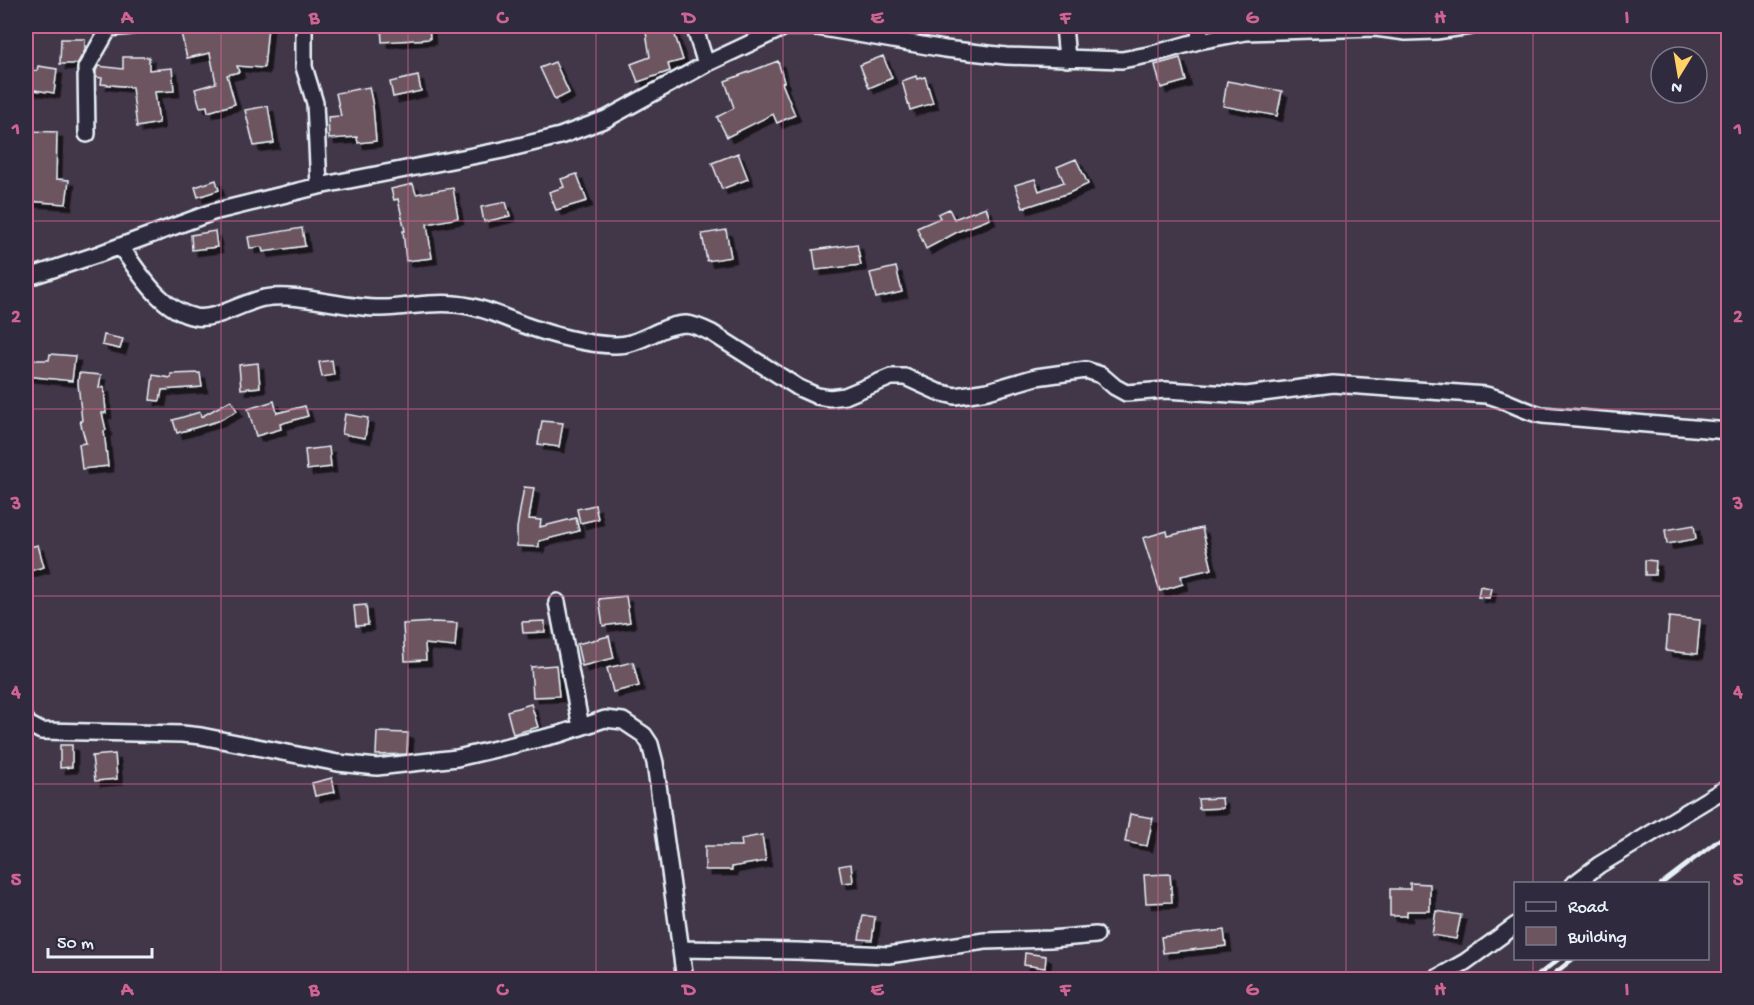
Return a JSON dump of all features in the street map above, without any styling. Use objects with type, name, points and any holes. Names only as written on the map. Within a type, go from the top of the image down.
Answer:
[{"type":"street","points":[[87,134],[86,68],[109,28],[131,26]]},
{"type":"street","points":[[304,26],[304,67],[315,103],[319,186]]},
{"type":"street","points":[[694,26],[706,64]]},
{"type":"street","points":[[26,278],[213,212],[319,186],[502,150],[560,136],[606,119],[706,64],[785,27],[817,26],[945,50],[1006,56],[1122,60],[1152,54],[1199,33],[1375,28],[1406,32],[1471,26]]},
{"type":"street","points":[[1064,26],[1067,59]]},
{"type":"street","points":[[120,246],[148,284],[164,300],[175,308],[196,317],[210,317],[264,298],[284,297],[363,308],[454,304],[501,315],[565,337],[591,343],[615,345],[631,344],[685,324],[698,326],[712,333],[800,388],[817,396],[830,398],[845,396],[891,377],[905,377],[938,392],[955,396],[988,391],[1036,377],[1086,370],[1101,375],[1126,393],[1166,390],[1246,395],[1333,384],[1486,396],[1508,401],[1521,409],[1542,415],[1728,431]]},
{"type":"street","points":[[557,602],[581,727]]},
{"type":"street","points":[[26,720],[28,724],[41,731],[182,734],[338,764],[376,767],[457,758],[605,719],[623,721],[644,735],[650,744],[655,763],[685,980]]},
{"type":"street","points":[[1577,882],[1599,865],[1728,787]]},
{"type":"street","points":[[1433,980],[1465,962],[1514,926]]},
{"type":"street","points":[[681,949],[888,955],[985,941],[1096,935]]},
{"type":"building","points":[[212,26],[268,26],[264,68],[237,66],[239,72],[227,75],[235,104],[208,112],[207,106],[200,107],[195,89],[216,83],[210,53],[187,58],[181,33]]},
{"type":"building","points":[[381,26],[429,26],[430,39],[382,42]]},
{"type":"building","points":[[645,26],[672,26],[683,60],[668,64],[670,71],[638,82],[631,64],[650,57]]},
{"type":"building","points":[[61,39],[85,39],[85,50],[77,64],[60,64]]},
{"type":"building","points":[[883,56],[892,78],[869,88],[860,65]]},
{"type":"building","points":[[123,57],[149,57],[149,70],[172,68],[174,91],[155,92],[159,123],[137,127],[132,87],[101,84],[102,78],[96,77],[98,66],[123,69]]},
{"type":"building","points":[[1180,58],[1186,81],[1161,88],[1155,65]]},
{"type":"building","points":[[778,61],[784,82],[782,83],[795,115],[777,123],[773,114],[727,137],[717,117],[734,108],[725,81]]},
{"type":"building","points":[[555,62],[569,93],[555,100],[540,68]]},
{"type":"building","points":[[38,66],[57,69],[54,93],[28,89],[31,70],[37,71]]},
{"type":"building","points":[[418,76],[421,91],[393,97],[390,82]]},
{"type":"building","points":[[916,76],[917,79],[925,77],[933,103],[910,110],[902,81]]},
{"type":"building","points":[[1227,81],[1282,91],[1277,116],[1223,106]]},
{"type":"building","points":[[369,87],[376,141],[358,143],[357,137],[329,139],[328,117],[341,116],[336,93]]},
{"type":"building","points":[[268,106],[274,143],[254,146],[245,110]]},
{"type":"building","points":[[26,131],[57,132],[56,179],[69,180],[66,204],[26,201]]},
{"type":"building","points":[[738,153],[748,179],[722,189],[712,163]]},
{"type":"building","points":[[1076,159],[1088,184],[1069,193],[1023,208],[1015,185],[1035,179],[1039,191],[1064,182],[1057,167]]},
{"type":"building","points":[[577,174],[587,201],[556,210],[549,192],[564,187],[561,179]]},
{"type":"building","points":[[216,180],[219,190],[198,197],[195,187]]},
{"type":"building","points":[[413,184],[416,194],[453,188],[458,218],[427,224],[432,258],[406,261],[403,231],[405,231],[398,199],[394,200],[391,189]]},
{"type":"building","points":[[506,202],[510,216],[484,222],[481,207]]},
{"type":"building","points":[[986,207],[990,219],[959,231],[926,249],[917,228],[940,218],[938,214],[949,209],[954,219]]},
{"type":"building","points":[[302,228],[305,246],[263,252],[262,247],[250,248],[248,237]]},
{"type":"building","points":[[726,230],[731,257],[707,261],[702,234]]},
{"type":"building","points":[[215,231],[217,247],[192,250],[191,235]]},
{"type":"building","points":[[857,244],[861,265],[816,270],[813,250]]},
{"type":"building","points":[[896,267],[902,292],[876,298],[870,273]]},
{"type":"building","points":[[104,335],[123,339],[120,349],[102,345]]},
{"type":"building","points":[[50,354],[75,356],[72,381],[26,376],[26,360],[49,360]]},
{"type":"building","points":[[332,360],[334,375],[322,377],[319,362]]},
{"type":"building","points":[[258,363],[260,387],[241,389],[239,365]]},
{"type":"building","points":[[79,373],[101,375],[99,388],[104,387],[106,413],[102,413],[106,430],[104,431],[108,466],[82,469],[79,444],[86,443],[80,421],[82,421]]},
{"type":"building","points":[[200,373],[202,387],[162,390],[160,401],[150,400],[153,375],[171,378],[171,374]]},
{"type":"building","points":[[231,400],[237,411],[218,421],[177,433],[173,420],[200,412],[201,417]]},
{"type":"building","points":[[274,401],[277,413],[305,406],[308,416],[280,424],[281,429],[256,436],[248,409]]},
{"type":"building","points":[[345,414],[368,418],[365,438],[342,434]]},
{"type":"building","points":[[542,421],[563,423],[559,447],[538,444]]},
{"type":"building","points":[[329,447],[331,467],[307,470],[305,450]]},
{"type":"building","points":[[524,487],[534,488],[529,519],[541,520],[540,527],[576,518],[579,531],[539,541],[539,547],[517,546],[517,528]]},
{"type":"building","points":[[595,505],[598,519],[580,523],[577,509]]},
{"type":"building","points":[[1694,525],[1696,539],[1667,544],[1665,530]]},
{"type":"building","points":[[1202,528],[1212,569],[1181,576],[1183,584],[1160,591],[1143,538],[1167,531],[1168,536]]},
{"type":"building","points":[[38,545],[44,567],[26,572],[26,548]]},
{"type":"building","points":[[1645,560],[1656,561],[1655,575],[1645,575]]},
{"type":"building","points":[[1480,586],[1491,588],[1489,598],[1478,597]]},
{"type":"building","points":[[626,596],[630,622],[603,626],[599,599]]},
{"type":"building","points":[[366,605],[368,625],[356,626],[354,606]]},
{"type":"building","points":[[1669,617],[1700,620],[1697,654],[1666,651]]},
{"type":"building","points":[[545,621],[545,632],[523,633],[522,622]]},
{"type":"building","points":[[457,623],[455,647],[425,644],[426,660],[405,661],[403,624]]},
{"type":"building","points":[[609,636],[614,658],[582,666],[577,644]]},
{"type":"building","points":[[633,662],[639,686],[613,692],[607,668]]},
{"type":"building","points":[[556,665],[559,696],[533,697],[531,667]]},
{"type":"building","points":[[531,704],[538,727],[513,734],[507,711]]},
{"type":"building","points":[[377,732],[408,733],[407,754],[376,755]]},
{"type":"building","points":[[60,745],[72,745],[72,767],[60,768]]},
{"type":"building","points":[[115,754],[117,779],[95,781],[92,756]]},
{"type":"building","points":[[332,778],[335,792],[315,796],[312,783]]},
{"type":"building","points":[[1222,798],[1223,808],[1199,809],[1198,799]]},
{"type":"building","points":[[1130,814],[1153,818],[1147,846],[1125,842]]},
{"type":"building","points":[[762,835],[766,861],[732,867],[732,870],[705,870],[705,846],[742,846],[741,839]]},
{"type":"building","points":[[851,864],[853,882],[842,883],[839,866]]},
{"type":"building","points":[[1170,874],[1172,902],[1146,903],[1144,875]]},
{"type":"building","points":[[1410,883],[1430,884],[1430,911],[1407,911],[1407,916],[1390,916],[1390,889],[1410,889]]},
{"type":"building","points":[[1436,911],[1461,915],[1456,939],[1432,935]]},
{"type":"building","points":[[863,915],[875,917],[872,940],[859,939]]},
{"type":"building","points":[[1224,930],[1226,946],[1163,953],[1161,937]]},
{"type":"building","points":[[1025,953],[1046,956],[1045,968],[1024,965]]},
{"type":"railway","points":[[1664,882],[1728,833]]},
{"type":"railway","points":[[1532,980],[1557,960]]},
{"type":"railway","points":[[1555,973],[1571,960]]}]
